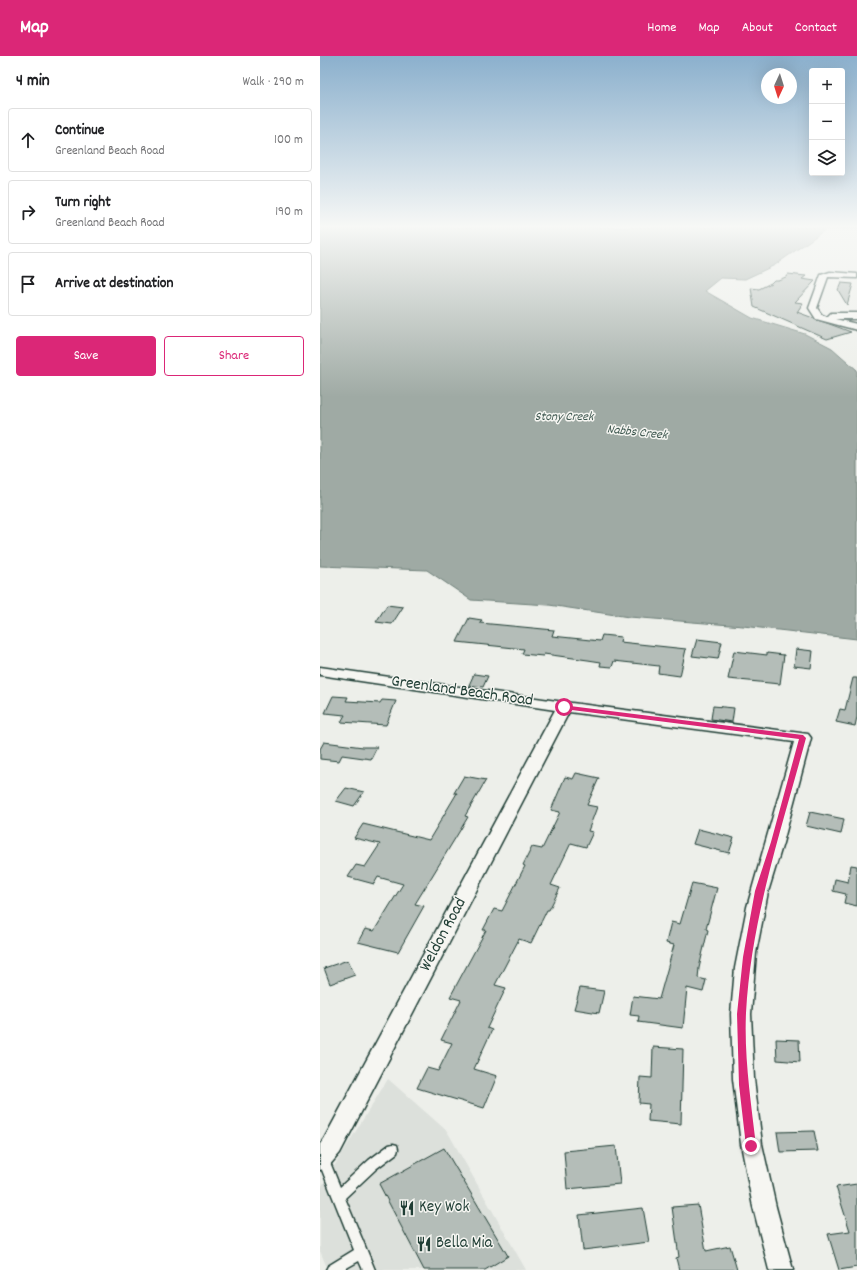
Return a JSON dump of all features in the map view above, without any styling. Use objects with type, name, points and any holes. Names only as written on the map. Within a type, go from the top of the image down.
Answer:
[{"type":"street","points":[[822,284],[813,308],[819,317],[857,328]]},
{"type":"street","points":[[819,317],[857,316]]},
{"type":"street","name":"Greenland Beach Road","points":[[320,671],[564,707],[803,738],[760,891],[747,957],[742,1014],[744,1085],[751,1146],[769,1229],[781,1270]]},
{"type":"street","name":"Weldon Road","points":[[321,1159],[332,1146],[564,707]]},
{"type":"lane","points":[[338,1197],[373,1164],[393,1149]]},
{"type":"lane","points":[[321,1159],[369,1270]]},
{"type":"lane","points":[[332,1270],[361,1253]]},
{"type":"shaded area","points":[[388,1079],[447,1131],[526,1270],[328,1270],[320,1251],[320,1189]]},
{"type":"water","name":"Stony Creek","points":[[320,284],[714,284],[705,291],[752,318],[805,334],[832,348],[857,370],[857,639],[743,626],[629,617],[549,605],[471,600],[427,570],[320,566]]},
{"type":"building","points":[[770,284],[812,284],[795,302],[803,303],[797,312],[851,332],[827,339],[754,307],[751,288],[759,289]]},
{"type":"building","points":[[841,284],[853,284],[847,305],[838,290]]},
{"type":"building","points":[[387,605],[403,607],[392,624],[376,622]]},
{"type":"building","points":[[469,618],[482,620],[480,623],[554,630],[552,636],[600,641],[602,635],[621,637],[620,642],[686,649],[680,676],[658,673],[659,666],[614,661],[612,667],[600,666],[601,662],[544,654],[543,656],[522,654],[524,649],[457,642]]},
{"type":"building","points":[[697,639],[722,642],[718,659],[692,656]]},
{"type":"building","points":[[796,649],[813,651],[811,668],[794,666]]},
{"type":"building","points":[[734,651],[767,655],[767,653],[784,655],[780,684],[728,679]]},
{"type":"building","points":[[474,674],[488,676],[483,687],[469,685]]},
{"type":"building","points":[[853,678],[857,678],[857,717],[855,726],[836,722],[840,709],[845,710]]},
{"type":"building","points":[[333,696],[348,697],[346,701],[380,703],[382,700],[396,701],[386,725],[341,722],[345,715],[325,713]]},
{"type":"building","points":[[713,706],[734,708],[732,722],[711,719]]},
{"type":"building","points":[[324,742],[363,747],[377,747],[371,759],[342,755],[339,761],[320,759],[320,749]]},
{"type":"building","points":[[576,773],[599,778],[587,805],[597,807],[588,831],[593,832],[586,847],[571,843],[551,885],[560,888],[549,910],[547,910],[531,943],[519,939],[495,985],[506,988],[487,1028],[492,1030],[474,1069],[497,1076],[484,1108],[417,1088],[427,1068],[438,1071],[452,1043],[441,1040],[461,1000],[450,997],[486,930],[483,930],[494,909],[502,911],[525,866],[523,865],[532,847],[542,849],[560,812],[551,810],[565,777],[573,779]]},
{"type":"building","points":[[464,776],[486,780],[465,816],[468,817],[415,904],[424,906],[398,952],[358,942],[365,929],[374,931],[403,884],[378,877],[374,884],[348,877],[356,865],[365,867],[380,844],[354,838],[363,824],[429,840],[457,793],[454,793]]},
{"type":"building","points":[[346,788],[364,792],[354,806],[336,801]]},
{"type":"building","points":[[810,812],[844,819],[841,834],[806,826]]},
{"type":"building","points":[[698,829],[734,838],[729,853],[693,844]]},
{"type":"building","points":[[851,865],[857,866],[857,906],[844,903],[846,894],[833,891],[835,879],[848,882]]},
{"type":"building","points":[[692,883],[717,888],[706,929],[708,930],[699,968],[698,978],[706,980],[703,992],[687,988],[683,1028],[638,1022],[639,1016],[630,1015],[633,996],[659,999],[674,945],[666,943],[671,922],[680,924]]},
{"type":"building","points":[[348,960],[355,975],[330,984],[324,968]]},
{"type":"building","points":[[580,988],[604,991],[599,1013],[574,1009]]},
{"type":"building","points":[[776,1039],[799,1040],[800,1062],[777,1060]]},
{"type":"building","points":[[653,1047],[683,1049],[681,1124],[648,1121],[649,1104],[639,1103],[640,1077],[652,1078]]},
{"type":"building","points":[[814,1131],[818,1151],[780,1152],[777,1132]]},
{"type":"building","points":[[616,1146],[620,1184],[567,1189],[564,1151]]},
{"type":"building","points":[[444,1148],[508,1256],[485,1270],[424,1270],[379,1184]]},
{"type":"building","points":[[857,1184],[857,1267],[839,1270],[828,1234],[850,1231],[836,1187]]},
{"type":"building","points":[[698,1205],[706,1251],[730,1246],[737,1270],[679,1270],[676,1258],[679,1257],[672,1207]]},
{"type":"building","points":[[643,1208],[649,1242],[583,1250],[579,1215]]},
{"type":"place","name":"Key Wok","points":[[407,1208]]},
{"type":"place","name":"Bella Mia","points":[[424,1244]]},
{"type":"route","points":[[564,707],[803,738],[760,891],[747,957],[742,1014],[744,1085],[751,1146]]},
{"type":"water label","name":"Nabbs Creek","points":[[637,433]]}]
